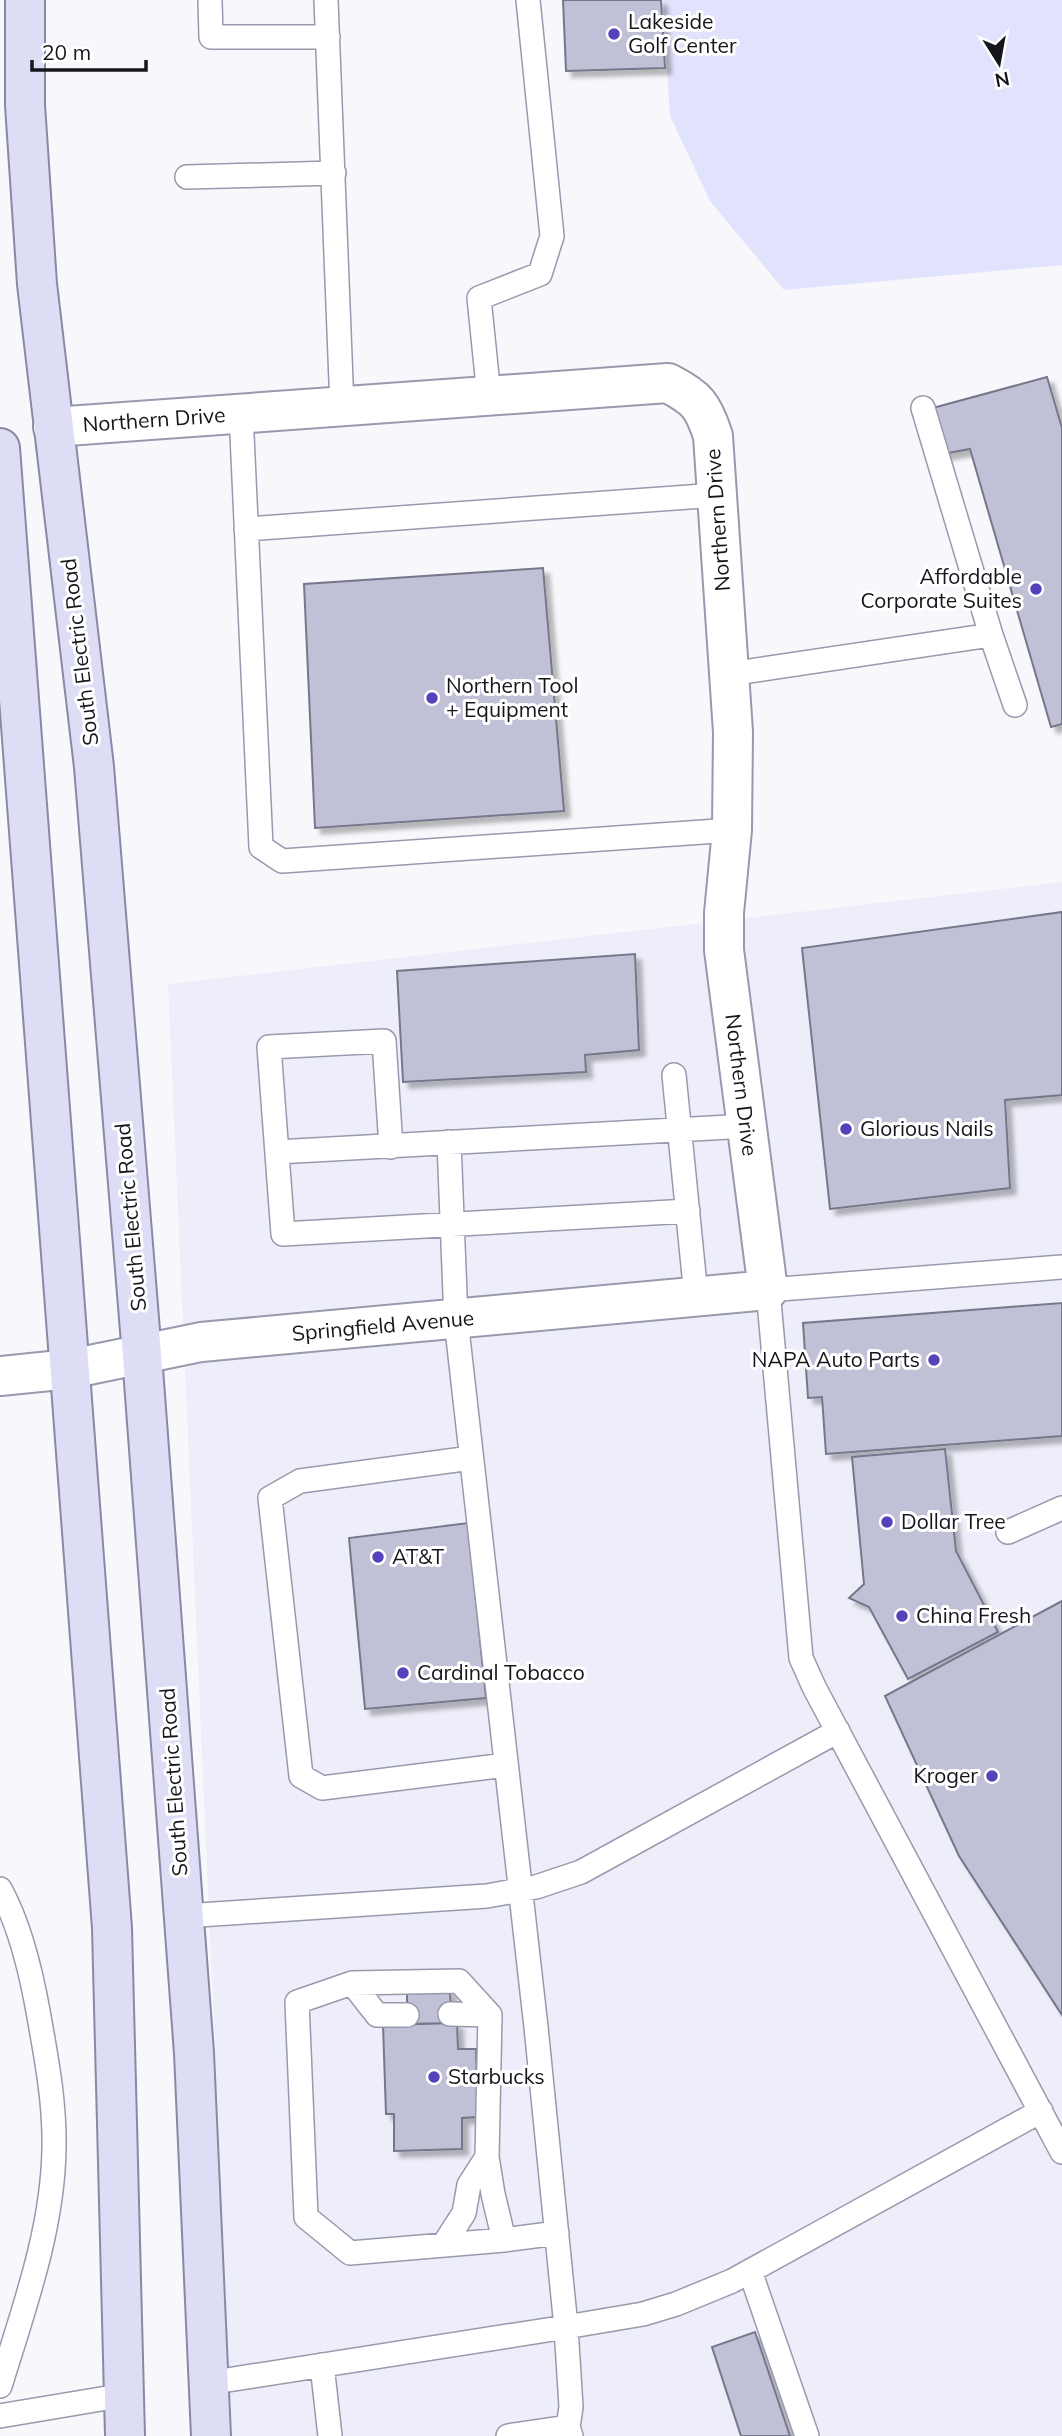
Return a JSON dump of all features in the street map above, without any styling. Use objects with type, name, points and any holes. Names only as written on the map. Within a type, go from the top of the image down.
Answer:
[{"type":"main road","name":"South Electric Road","points":[[24,0],[25,105],[37,284],[94,766],[142,1354],[194,2053],[211,2436]]},
{"type":"main road","points":[[0,448],[112,1928],[125,2436]]},
{"type":"street","name":"Northern Drive","points":[[53,427],[668,383],[690,394],[705,413],[713,436],[733,732],[732,830],[724,912],[724,950],[768,1290]]},
{"type":"street","name":"Springfield Avenue","points":[[0,1376],[70,1369],[201,1342],[768,1290]]},
{"type":"lane","points":[[210,0],[211,37],[328,37]]},
{"type":"lane","points":[[326,0],[342,407]]},
{"type":"lane","points":[[489,396],[479,298],[540,274],[552,236],[528,0]]},
{"type":"lane","points":[[187,177],[334,173]]},
{"type":"lane","points":[[923,408],[991,635],[1015,705]]},
{"type":"lane","points":[[241,413],[261,847],[282,861],[732,830]]},
{"type":"lane","points":[[246,529],[717,495]]},
{"type":"lane","points":[[729,674],[991,635]]},
{"type":"lane","points":[[391,1147],[384,1041],[270,1046],[283,1234],[688,1211]]},
{"type":"lane","points":[[674,1075],[696,1296]]},
{"type":"lane","points":[[277,1152],[747,1126]]},
{"type":"lane","points":[[449,1142],[456,1320],[520,1890],[566,2327],[571,2407],[570,2432],[508,2436]]},
{"type":"lane","points":[[1062,1267],[768,1290],[801,1658],[1062,2152]]},
{"type":"lane","points":[[471,1458],[300,1481],[270,1498],[301,1776],[323,1788],[506,1765]]},
{"type":"lane","points":[[1008,1532],[1062,1508]]},
{"type":"lane","points":[[184,1916],[486,1896],[536,1887],[581,1872],[838,1731]]},
{"type":"lane","points":[[0,1889],[8,1903],[33,1985],[49,2070],[54,2147],[49,2212],[30,2289],[0,2386]]},
{"type":"lane","points":[[504,2239],[487,2157],[490,2015],[459,1981],[352,1983],[297,2002],[306,2217],[350,2253],[504,2239],[556,2233]]},
{"type":"lane","points":[[352,1983],[377,2015],[407,2015]]},
{"type":"lane","points":[[450,2014],[490,2015]]},
{"type":"lane","points":[[208,2383],[643,2314],[687,2300],[750,2271],[1041,2111]]},
{"type":"lane","points":[[444,2244],[464,2213],[469,2185],[487,2157]]},
{"type":"lane","points":[[750,2271],[807,2436]]},
{"type":"lane","points":[[322,2365],[330,2436]]},
{"type":"lane","points":[[0,2416],[125,2395]]},
{"type":"shaded area","points":[[663,0],[1062,0],[1062,265],[784,290],[710,201],[670,116]]},
{"type":"shaded area","points":[[1062,882],[1062,2436],[232,2436],[168,984]]},
{"type":"building","name":"Lakeside Golf Center","points":[[563,0],[661,0],[665,68],[566,71]]},
{"type":"building","name":"Affordable Corporate Suites","points":[[1047,377],[1062,428],[1062,724],[1051,727],[970,449],[943,454],[929,409]]},
{"type":"building","name":"Northern Tool + Equipment","points":[[543,568],[564,811],[315,828],[304,584]]},
{"type":"building","points":[[1062,912],[1062,1095],[1005,1100],[1010,1188],[830,1209],[802,948]]},
{"type":"building","points":[[635,954],[639,1050],[585,1055],[586,1072],[403,1082],[397,971]]},
{"type":"building","name":"NAPA Auto Parts","points":[[1062,1303],[1062,1436],[826,1454],[822,1397],[808,1398],[803,1323]]},
{"type":"building","points":[[945,1449],[956,1551],[998,1632],[908,1679],[869,1607],[849,1598],[864,1584],[852,1457]]},
{"type":"building","points":[[468,1523],[486,1698],[365,1709],[349,1538]]},
{"type":"building","name":"Kroger","points":[[1062,1601],[1062,2015],[959,1856],[885,1696]]},
{"type":"building","points":[[407,1989],[450,1989],[451,2023],[407,2024]]},
{"type":"building","points":[[457,2023],[458,2049],[476,2049],[478,2117],[462,2118],[462,2149],[394,2151],[394,2114],[386,2114],[383,2025]]},
{"type":"building","points":[[755,2332],[790,2436],[741,2436],[712,2347]]},
{"type":"place","name":"Lakeside Golf Center","points":[[614,34]]},
{"type":"place","name":"Affordable Corporate Suites","points":[[1036,589]]},
{"type":"place","name":"Northern Tool + Equipment","points":[[432,698]]},
{"type":"place","name":"Glorious Nails","points":[[846,1129]]},
{"type":"place","name":"NAPA Auto Parts","points":[[934,1360]]},
{"type":"place","name":"Dollar Tree","points":[[887,1522]]},
{"type":"place","name":"AT&T","points":[[378,1557]]},
{"type":"place","name":"China Fresh","points":[[902,1616]]},
{"type":"place","name":"Cardinal Tobacco","points":[[403,1673]]},
{"type":"place","name":"Kroger","points":[[992,1776]]},
{"type":"place","name":"Starbucks","points":[[434,2077]]}]
